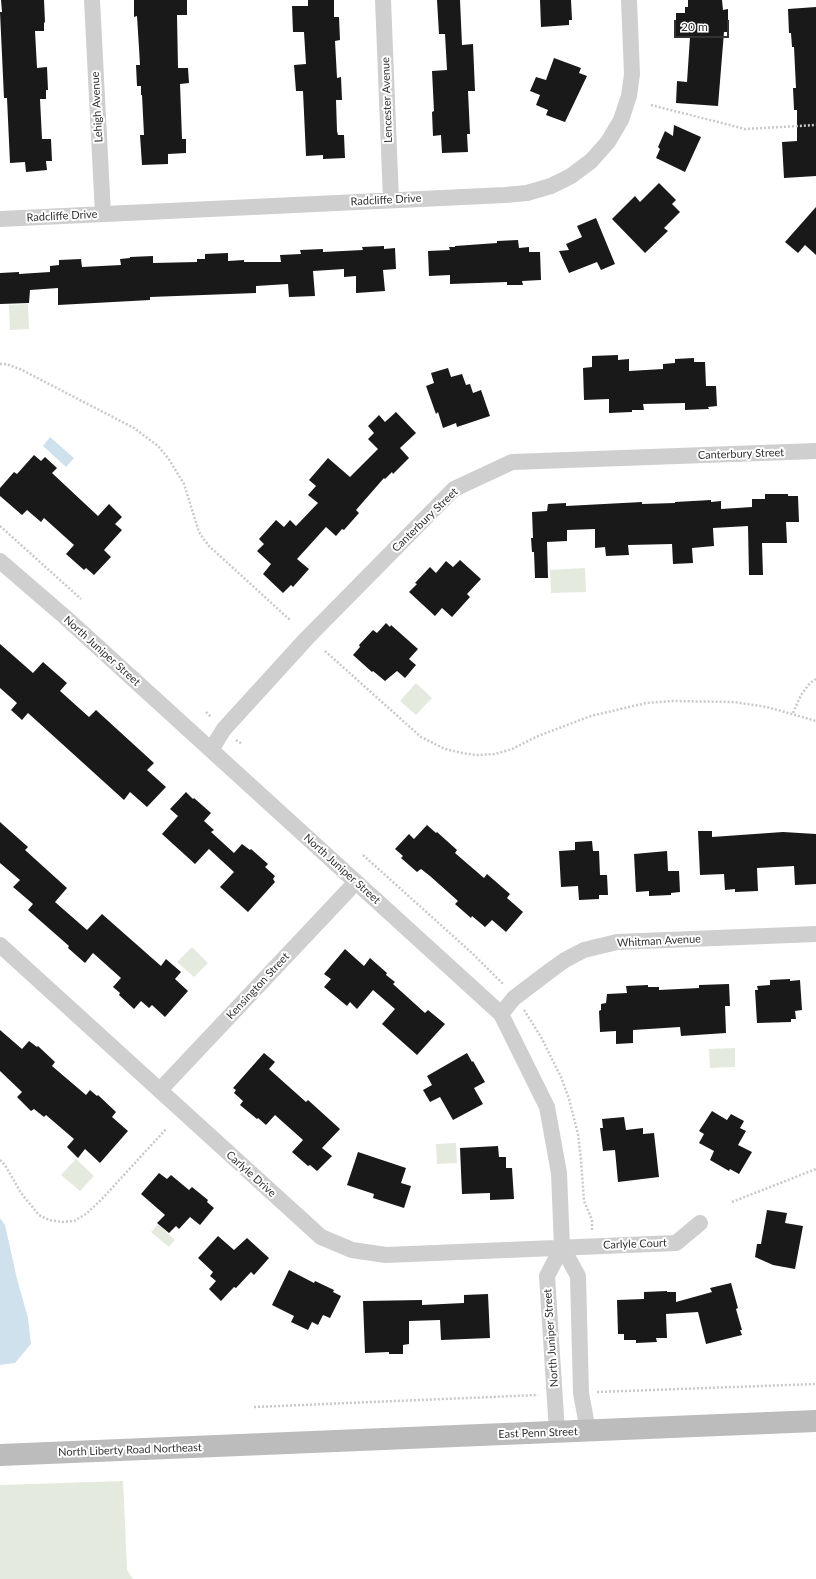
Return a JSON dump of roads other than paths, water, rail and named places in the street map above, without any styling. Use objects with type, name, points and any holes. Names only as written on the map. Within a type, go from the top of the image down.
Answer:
[{"type":"street","name":"Lehigh Avenue","points":[[92,0],[103,214]]},
{"type":"street","name":"Lencester Avenue","points":[[383,0],[391,200]]},
{"type":"street","name":"Radcliffe Drive","points":[[0,219],[527,193],[551,186],[571,176],[591,161],[608,142],[621,120],[629,96],[632,74],[629,0]]},
{"type":"street","name":"Canterbury Street","points":[[211,750],[224,729],[307,638],[454,489],[512,462],[816,451]]},
{"type":"street","name":"North Juniper Street","points":[[0,561],[65,617],[501,1014],[547,1107],[560,1173],[562,1247],[578,1276],[581,1393],[588,1431]]},
{"type":"street","name":"Kensington Street","points":[[160,1090],[356,882]]},
{"type":"street","name":"Whitman Avenue","points":[[501,1014],[514,998],[565,960],[584,950],[617,942],[816,934]]},
{"type":"street","name":"Carlyle Drive","points":[[0,945],[321,1237],[352,1250],[386,1255],[562,1247]]},
{"type":"street","name":"Carlyle Court","points":[[562,1247],[676,1243],[700,1223]]},
{"type":"street","name":"North Juniper Street","points":[[557,1432],[547,1276],[562,1247]]},
{"type":"street","name":"East Penn Street","points":[[260,1445],[816,1421]]},
{"type":"street","name":"North Liberty Road Northeast","points":[[0,1455],[260,1445]]},
{"type":"water","points":[[50,437],[74,458],[66,467],[43,446]]},
{"type":"water","points":[[0,1218],[5,1225],[17,1279],[28,1318],[31,1344],[15,1363],[0,1365]]}]
